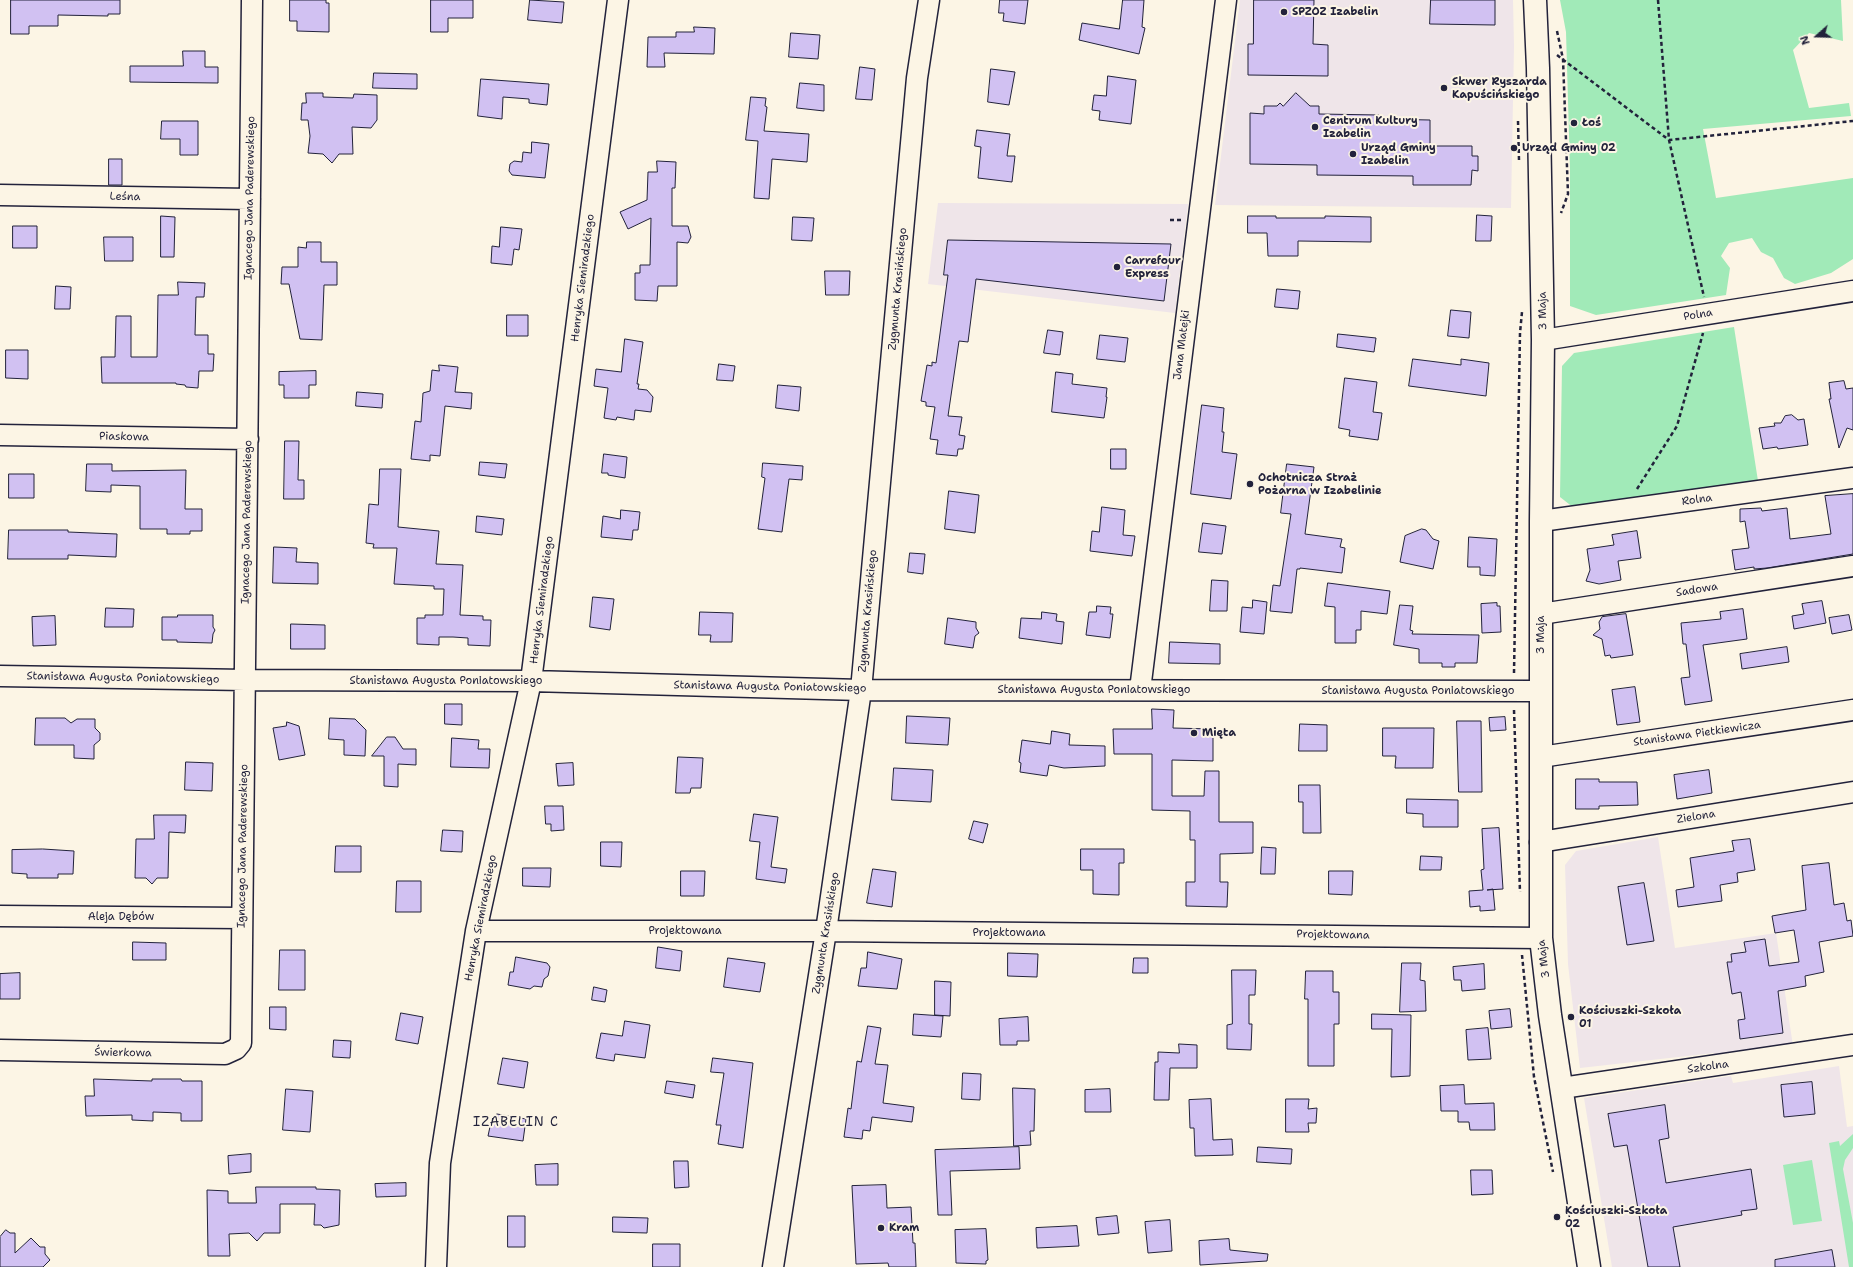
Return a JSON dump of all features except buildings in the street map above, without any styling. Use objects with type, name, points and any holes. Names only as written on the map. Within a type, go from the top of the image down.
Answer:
[{"type":"street","name":"Ignacego Jana Paderewskiego","points":[[241,1043],[252,0]]},
{"type":"street","name":"Henryka Siemiradzkiego","points":[[436,1267],[440,1163],[476,931],[531,681],[618,0]]},
{"type":"street","name":"Zygmunta Krasińskiego","points":[[773,1267],[826,931],[861,690],[917,78],[929,0]]},
{"type":"street","name":"Jana Matejki","points":[[1140,690],[1226,0]]},
{"type":"street","name":"3 Maja","points":[[1535,0],[1543,340],[1541,520],[1541,938],[1550,1015],[1589,1267]]},
{"type":"street","name":"Leśna","points":[[0,195],[250,199]]},
{"type":"street","name":"Polna","points":[[1543,340],[1853,291]]},
{"type":"street","name":"Piaskowa","points":[[0,435],[248,439]]},
{"type":"street","name":"Rolna","points":[[1541,520],[1623,511],[1853,478]]},
{"type":"street","name":"Sadowa","points":[[1541,614],[1853,566]]},
{"type":"street","name":"Stanisława Augusta Poniatowskiego","points":[[0,676],[245,680],[531,681],[861,690],[1541,691]]},
{"type":"street","name":"Stanisława Pietkiewicza","points":[[1541,757],[1853,710]]},
{"type":"street","name":"Zielona","points":[[1540,842],[1853,792]]},
{"type":"street","name":"Aleja Dębów","points":[[0,916],[242,918]]},
{"type":"street","name":"Projektowana","points":[[476,931],[826,931],[1541,938]]},
{"type":"street","name":"Świerkowa","points":[[0,1050],[225,1054],[236,1049],[241,1043]]},
{"type":"street","name":"Szkolna","points":[[1562,1088],[1853,1045]]},
{"type":"path","points":[[1623,511],[1677,426],[1708,313],[1669,140],[1658,0]]},
{"type":"path","points":[[1557,29],[1563,59],[1568,194],[1559,220]]},
{"type":"path","points":[[1537,40],[1669,140],[1853,121]]},
{"type":"shaded area","points":[[1240,0],[1513,0],[1514,46],[1511,208],[1215,205]]},
{"type":"shaded area","points":[[938,203],[1188,204],[1175,313],[928,284]]},
{"type":"shaded area","points":[[1658,837],[1675,948],[1776,933],[1793,1046],[1716,1060],[1714,1053],[1580,1068],[1568,964],[1565,865],[1576,851]]},
{"type":"shaded area","points":[[1839,1066],[1847,1127],[1853,1126],[1853,1267],[1612,1267],[1584,1098],[1731,1076],[1733,1083]]},
{"type":"green space","points":[[1560,0],[1841,0],[1843,41],[1809,33],[1793,50],[1809,108],[1849,103],[1851,116],[1703,129],[1716,198],[1853,178],[1853,259],[1831,273],[1795,284],[1784,278],[1773,258],[1761,252],[1752,238],[1729,243],[1721,256],[1730,268],[1726,295],[1596,315],[1570,306],[1570,169],[1566,32]]},
{"type":"green space","points":[[1734,327],[1758,481],[1574,508],[1560,497],[1562,366],[1574,353]]},
{"type":"green space","points":[[1853,1134],[1853,1148],[1845,1160],[1843,1169],[1853,1223],[1853,1267],[1849,1267],[1829,1143],[1839,1141],[1840,1146]]},
{"type":"green space","points":[[1812,1160],[1822,1221],[1793,1225],[1783,1165]]},
{"type":"place","name":"SPZOZ Izabelin","points":[[1284,12]]},
{"type":"place","name":"Skwer Ryszarda Kapuścińskiego","points":[[1444,88]]},
{"type":"place","name":"Łoś","points":[[1574,123]]},
{"type":"place","name":"Centrum Kultury Izabelin","points":[[1315,127]]},
{"type":"place","name":"Urząd Gminy 02","points":[[1514,148]]},
{"type":"place","name":"Urząd Gminy Izabelin","points":[[1353,154]]},
{"type":"place","name":"Carrefour Express","points":[[1117,267]]},
{"type":"place","name":"Ochotnicza Straż Pożarna w Izabelinie","points":[[1250,484]]},
{"type":"place","name":"Mięta","points":[[1194,733]]},
{"type":"place","name":"Kościuszki-Szkoła 01","points":[[1571,1017]]},
{"type":"place","name":"Kościuszki-Szkoła 02","points":[[1557,1217]]},
{"type":"place","name":"Kram","points":[[881,1228]]},
{"type":"district","name":"IZABELIN C","points":[[516,1123]]}]
